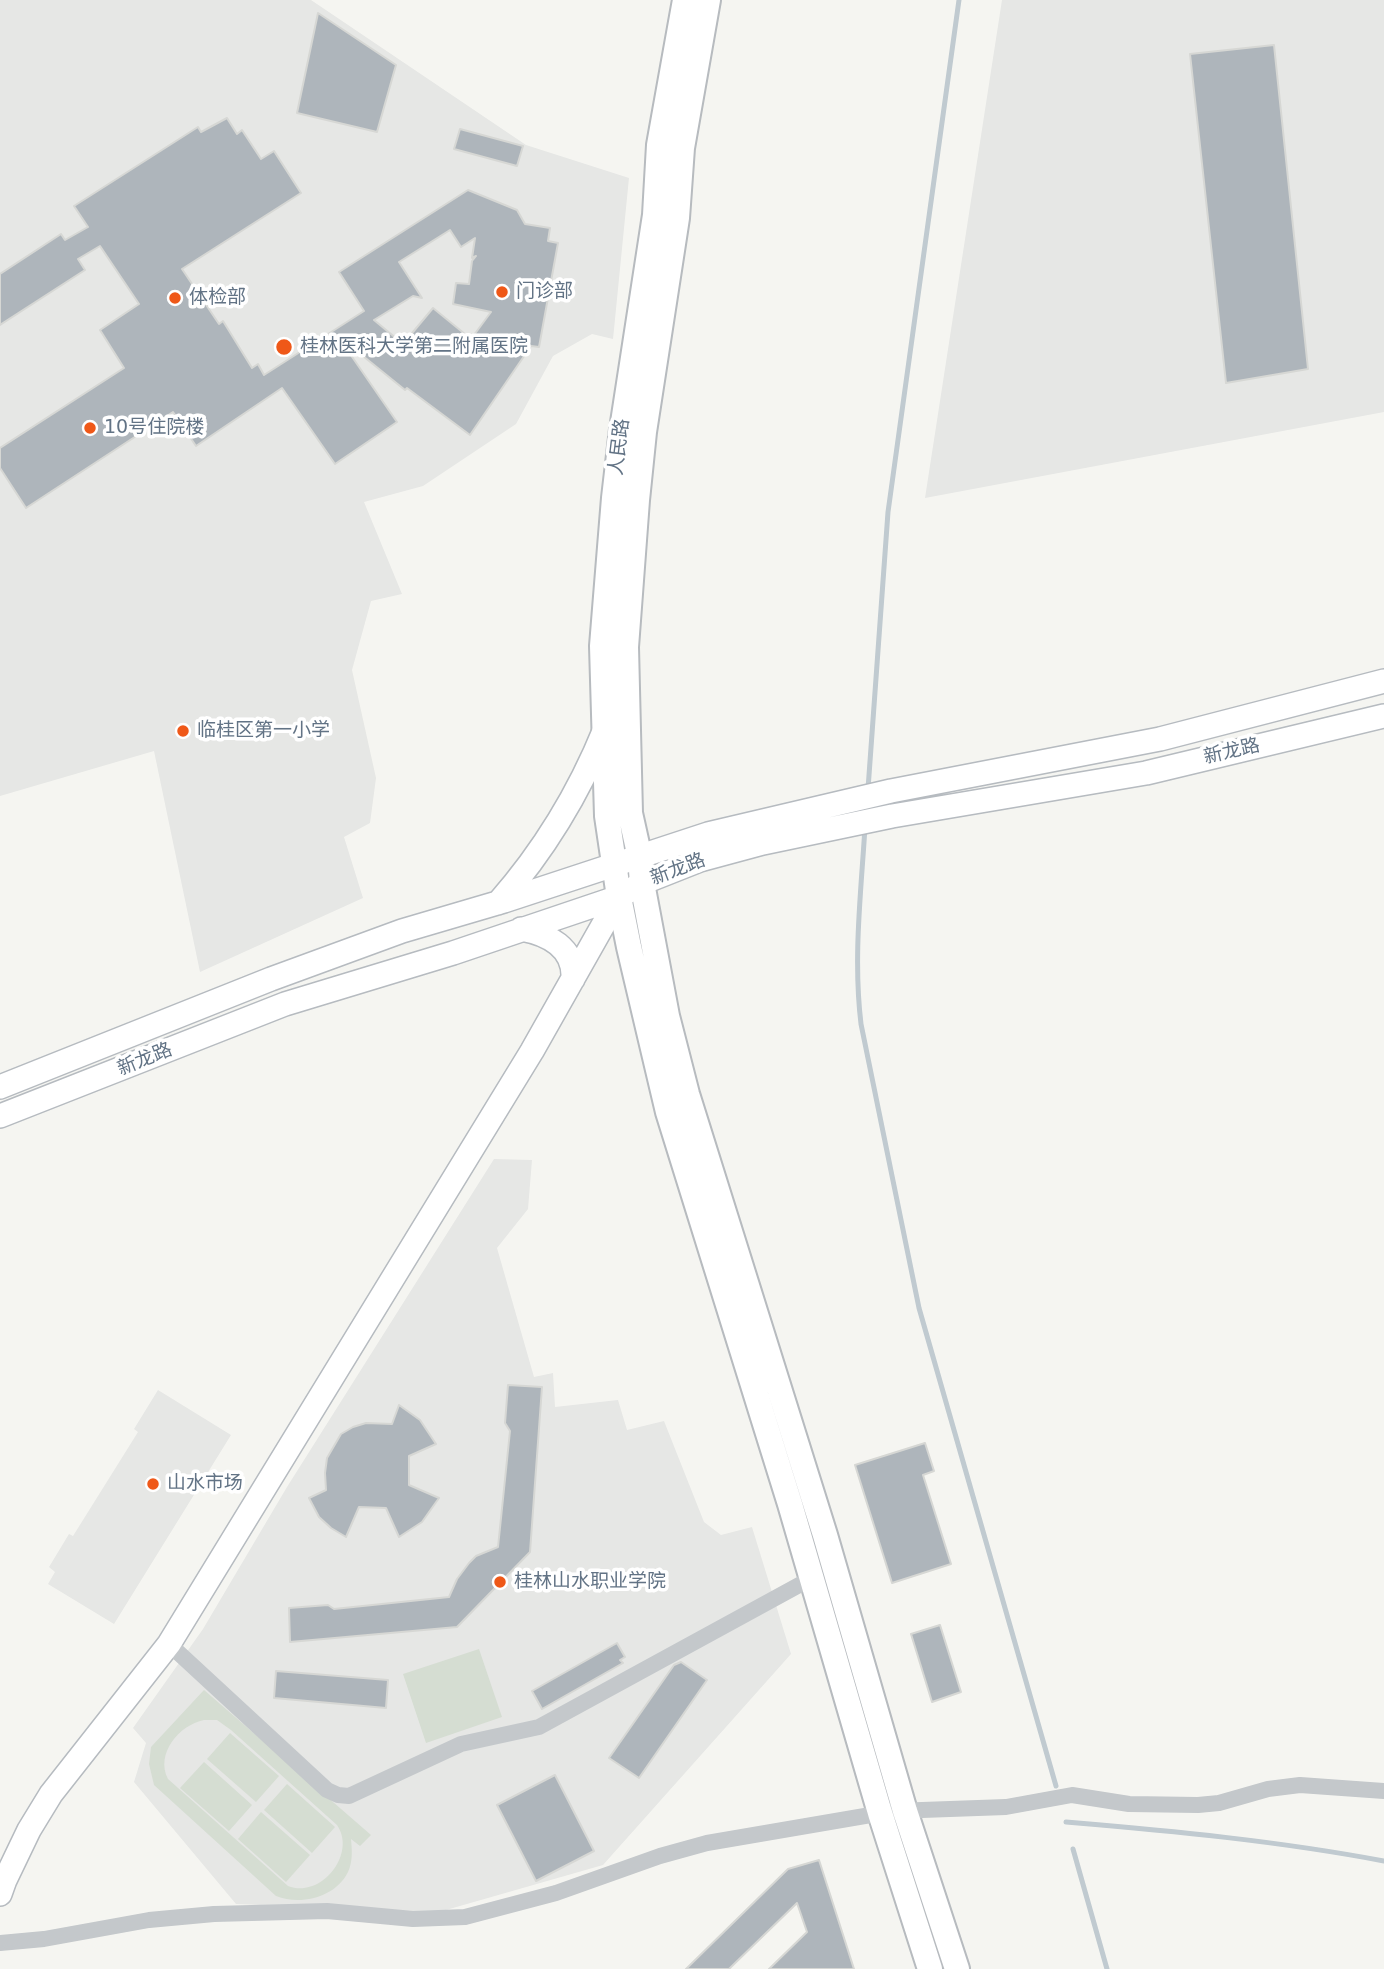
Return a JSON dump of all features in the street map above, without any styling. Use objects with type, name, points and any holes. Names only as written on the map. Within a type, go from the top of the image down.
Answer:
[{"type":"main road","name":"人民路","points":[[685,0],[659,145],[655,215],[614,498],[602,646],[607,816],[619,897],[668,1112],[880,1813],[930,1969]]},
{"type":"main road","name":"人民路","points":[[708,0],[682,148],[677,218],[644,432],[626,647],[630,813],[667,1016],[687,1094],[825,1535],[905,1811],[957,1969]]},
{"type":"main road","name":"新龙路","points":[[0,1087],[271,979],[402,931],[640,858],[708,834],[891,791],[1160,739],[1384,681]]},
{"type":"main road","name":"新龙路","points":[[0,1116],[285,1004],[453,953],[619,897],[642,883],[700,860],[763,843],[892,816],[1146,773],[1384,716]]},
{"type":"main road","points":[[498,903],[560,821],[592,761],[605,729]]},
{"type":"main road","points":[[0,1894],[29,1830],[51,1794],[169,1644],[532,1051],[619,897]]},
{"type":"main road","points":[[521,929],[540,933],[563,947],[574,966],[573,979]]},
{"type":"street","points":[[169,1644],[327,1790],[349,1796],[461,1744],[539,1727],[811,1578]]},
{"type":"street","points":[[0,1943],[44,1939],[149,1920],[214,1914],[327,1911],[413,1919],[465,1917],[556,1893],[660,1856],[707,1843],[880,1813],[1006,1807],[1072,1796],[1129,1804],[1219,1803],[1268,1789],[1300,1785],[1384,1791]]},
{"type":"shaded area","name":"桂林医科大学第二附属医院","points":[[0,0],[311,0],[526,145],[629,178],[613,339],[592,334],[553,356],[516,424],[423,486],[364,502],[402,594],[371,601],[352,670],[376,778],[370,823],[344,837],[363,898],[200,972],[154,751],[0,796]]},
{"type":"shaded area","points":[[1002,0],[1384,0],[1384,412],[925,498]]},
{"type":"shaded area","name":"桂林山水职业学院","points":[[494,1159],[532,1160],[528,1209],[497,1248],[534,1377],[553,1373],[555,1407],[618,1400],[627,1430],[664,1421],[704,1522],[721,1535],[752,1527],[791,1654],[603,1865],[439,1912],[236,1904],[134,1782],[146,1743],[133,1728],[203,1629],[287,1487]]},
{"type":"shaded area","name":"山水市场","points":[[158,1390],[231,1435],[114,1624],[48,1584],[55,1572],[49,1567],[69,1534],[73,1536],[138,1432],[134,1429]]},
{"type":"shaded area","points":[[479,1649],[502,1717],[426,1743],[403,1674]]},
{"type":"shaded area","points":[[204,1690],[371,1835],[360,1846],[351,1839],[350,1868],[335,1888],[307,1899],[276,1896],[154,1785],[149,1764],[151,1747]],"holes":[[[217,1720],[337,1825],[342,1836],[342,1849],[339,1860],[323,1880],[312,1886],[288,1886],[168,1779],[165,1760],[167,1751],[178,1734],[195,1723]]]},
{"type":"shaded area","points":[[230,1733],[279,1776],[256,1802],[207,1759]]},
{"type":"shaded area","points":[[204,1762],[252,1805],[229,1831],[180,1788]]},
{"type":"shaded area","points":[[287,1784],[335,1827],[312,1853],[264,1810]]},
{"type":"shaded area","points":[[261,1812],[310,1855],[286,1882],[238,1839]]},
{"type":"building","points":[[318,13],[396,65],[377,132],[297,113]]},
{"type":"building","points":[[1274,45],[1308,369],[1226,383],[1190,54]]},
{"type":"building","points":[[227,118],[237,134],[242,130],[261,159],[274,151],[301,193],[182,269],[219,324],[223,321],[252,368],[258,364],[264,375],[364,311],[339,272],[468,190],[517,210],[525,224],[550,228],[548,241],[558,243],[539,347],[531,346],[470,435],[407,388],[405,390],[337,335],[397,422],[335,464],[282,388],[196,446],[173,412],[26,508],[0,468],[0,448],[124,368],[100,330],[139,304],[100,246],[78,259],[85,270],[0,325],[0,274],[61,234],[65,240],[88,227],[74,206],[198,127],[201,132]],"holes":[[[450,230],[461,247],[475,238],[472,258],[476,256],[472,261],[469,284],[456,283],[453,304],[491,312],[471,339],[433,308],[403,344],[374,320],[413,296],[422,298],[399,262]]]},
{"type":"building","points":[[460,129],[523,146],[517,166],[454,149]]},
{"type":"building","points":[[508,1385],[542,1387],[530,1552],[457,1627],[290,1642],[289,1608],[328,1605],[334,1609],[449,1597],[457,1579],[469,1563],[476,1556],[498,1547],[510,1431],[505,1423]]},
{"type":"building","points":[[399,1405],[420,1420],[436,1444],[409,1456],[409,1485],[439,1498],[422,1522],[399,1537],[386,1508],[359,1507],[346,1537],[319,1517],[309,1498],[326,1490],[327,1458],[341,1434],[366,1423],[392,1424]]},
{"type":"building","points":[[925,1443],[934,1471],[923,1475],[951,1564],[892,1583],[855,1465]]},
{"type":"building","points":[[940,1625],[961,1692],[932,1702],[911,1634]]},
{"type":"building","points":[[617,1643],[625,1657],[620,1660],[623,1663],[542,1709],[532,1691]]},
{"type":"building","points":[[681,1662],[707,1680],[639,1778],[609,1758],[674,1665]]},
{"type":"building","points":[[276,1671],[388,1680],[386,1708],[274,1698]]},
{"type":"building","points":[[555,1775],[594,1851],[536,1881],[497,1805]]},
{"type":"building","points":[[819,1860],[854,1969],[769,1969],[807,1932],[797,1903],[729,1969],[686,1969],[788,1869]]},
{"type":"waterway","points":[[868,789],[888,512],[959,0]]},
{"type":"waterway","points":[[865,827],[858,950],[861,1024],[919,1308],[1056,1786]]},
{"type":"waterway","points":[[1066,1822],[1225,1837],[1384,1861]]},
{"type":"waterway","points":[[1073,1849],[1107,1969]]},
{"type":"place","name":"门诊部","points":[[502,292]]},
{"type":"place","name":"体检部","points":[[175,298]]},
{"type":"place","name":"桂林医科大学第二附属医院","points":[[284,347]]},
{"type":"place","name":"10号住院楼","points":[[90,428]]},
{"type":"place","name":"临桂区第一小学","points":[[183,731]]},
{"type":"place","name":"山水市场","points":[[153,1484]]},
{"type":"place","name":"桂林山水职业学院","points":[[500,1582]]}]
